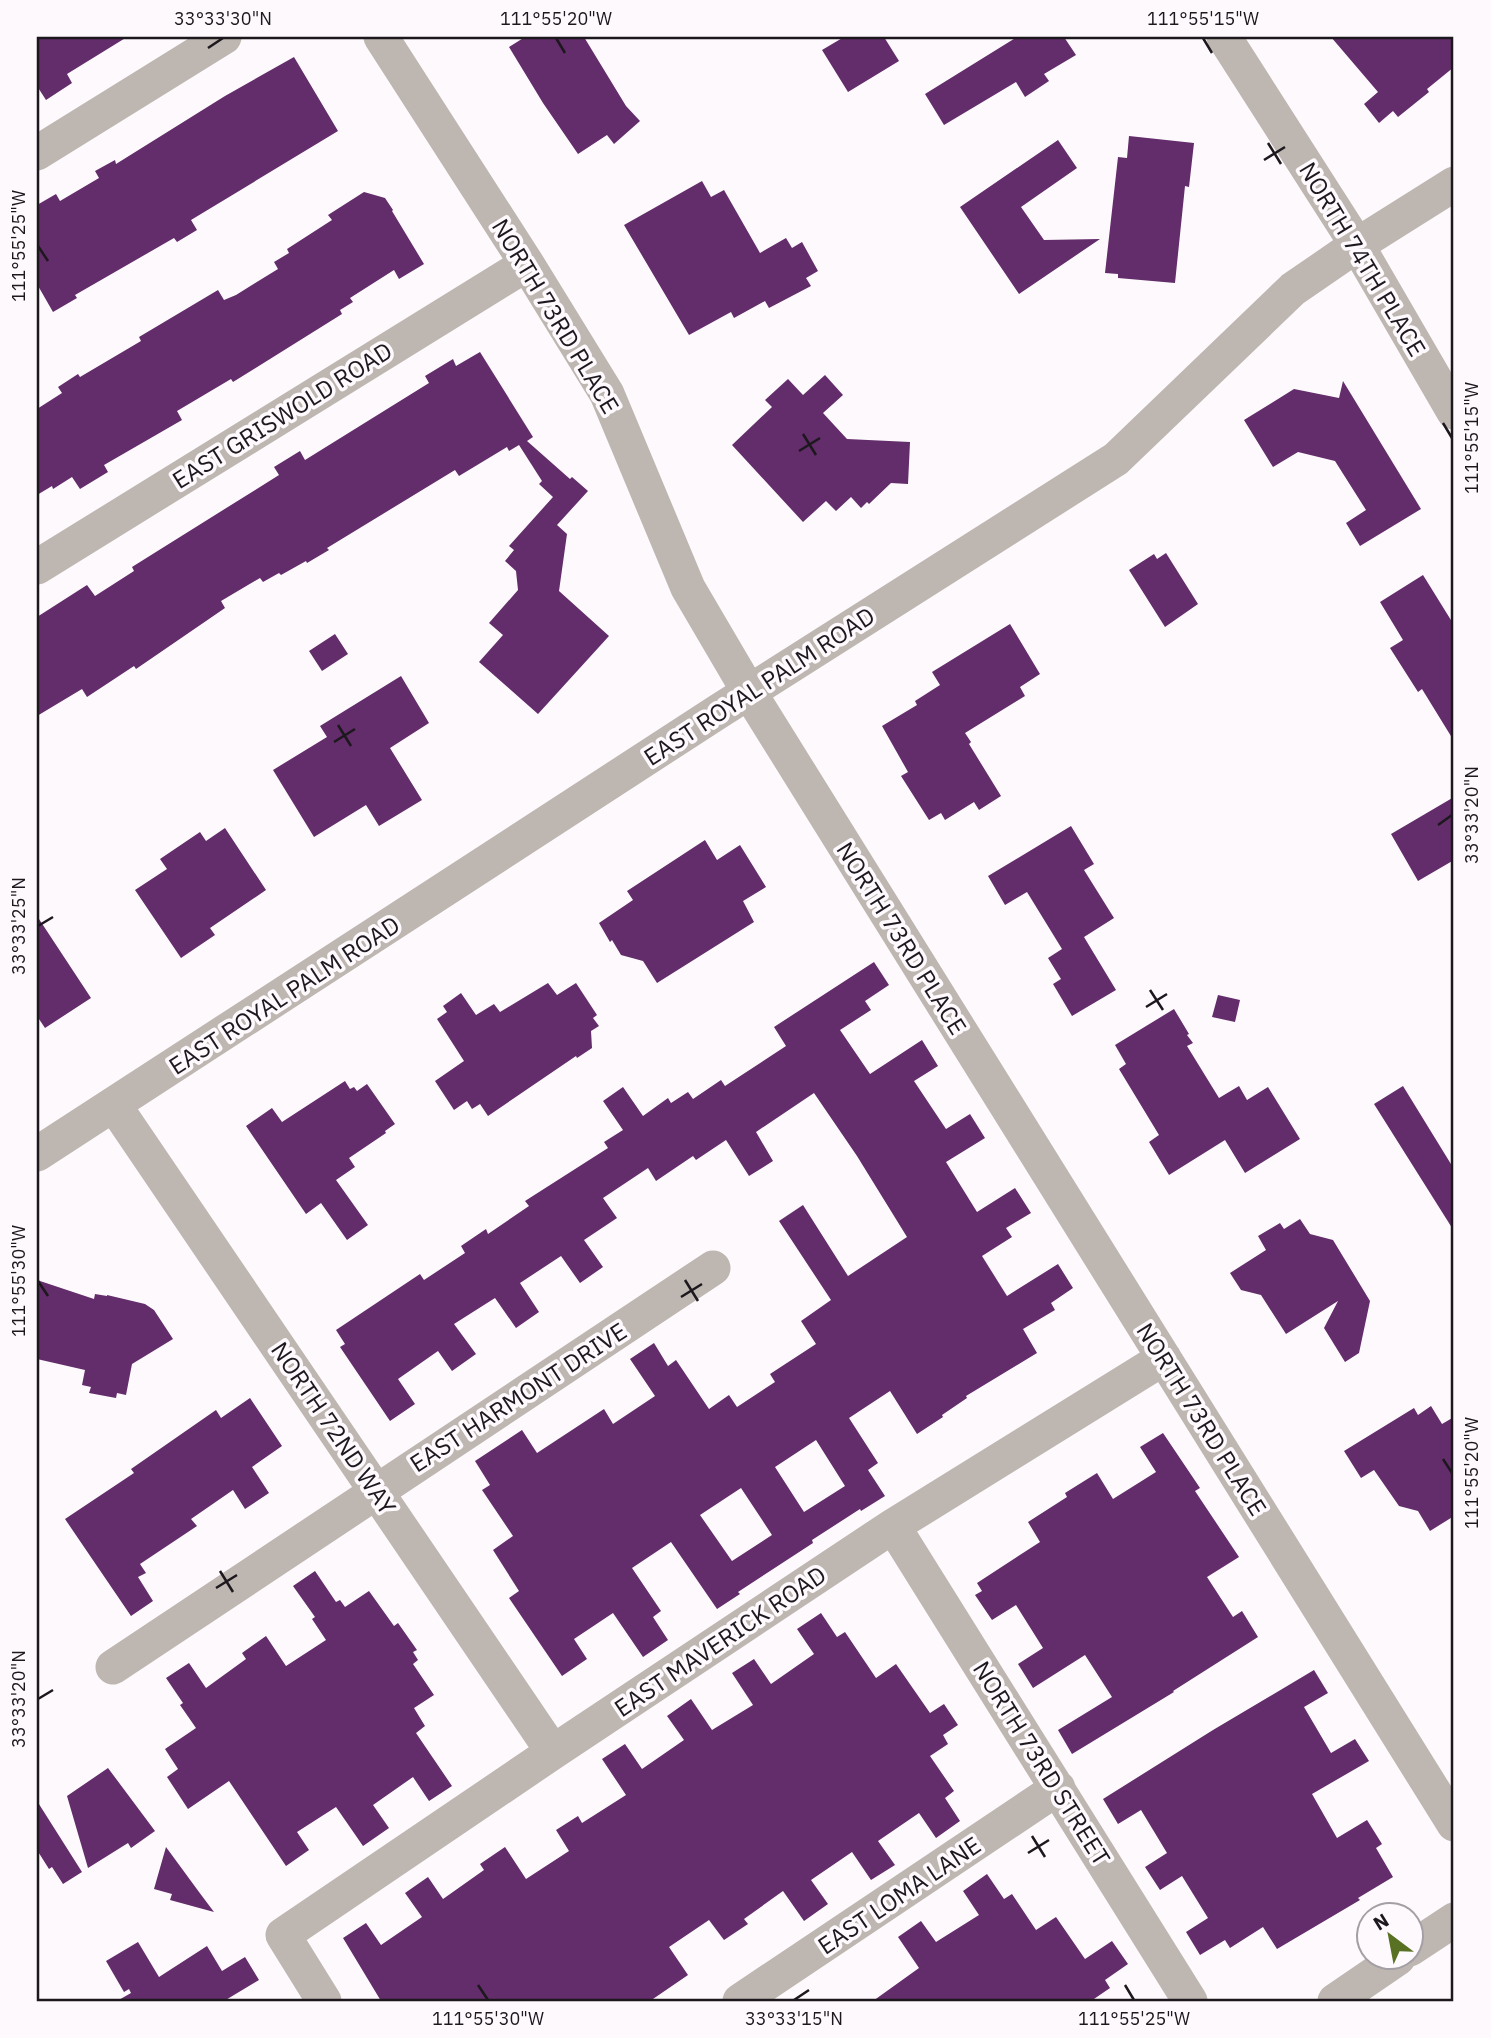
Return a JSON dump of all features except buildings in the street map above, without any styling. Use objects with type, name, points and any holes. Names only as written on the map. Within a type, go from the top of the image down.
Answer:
[{"type":"street","points":[[37,153],[224,37]]},
{"type":"street","name":"NORTH 73RD PLACE","points":[[381,37],[607,394],[688,588],[749,692],[1454,1824]]},
{"type":"street","name":"NORTH 74TH PLACE","points":[[1224,37],[1357,245],[1454,412]]},
{"type":"street","name":"EAST ROYAL PALM ROAD","points":[[37,1154],[749,692],[1116,459],[1293,289],[1454,184]]},
{"type":"street","name":"EAST GRISWOLD ROAD","points":[[37,567],[527,264]]},
{"type":"street","name":"NORTH 72ND WAY","points":[[114,1105],[553,1752]]},
{"type":"street","name":"EAST HARMONT DRIVE","points":[[113,1667],[713,1268]]},
{"type":"street","name":"EAST MAVERICK ROAD","points":[[324,2001],[283,1935],[892,1526],[1164,1358]]},
{"type":"street","name":"NORTH 73RD STREET","points":[[892,1526],[1190,2001]]},
{"type":"street","name":"EAST LOMA LANE","points":[[740,2001],[1058,1788]]},
{"type":"street","points":[[1424,1940],[1454,1920]]},
{"type":"street","points":[[1335,2001],[1377,1972]]}]
